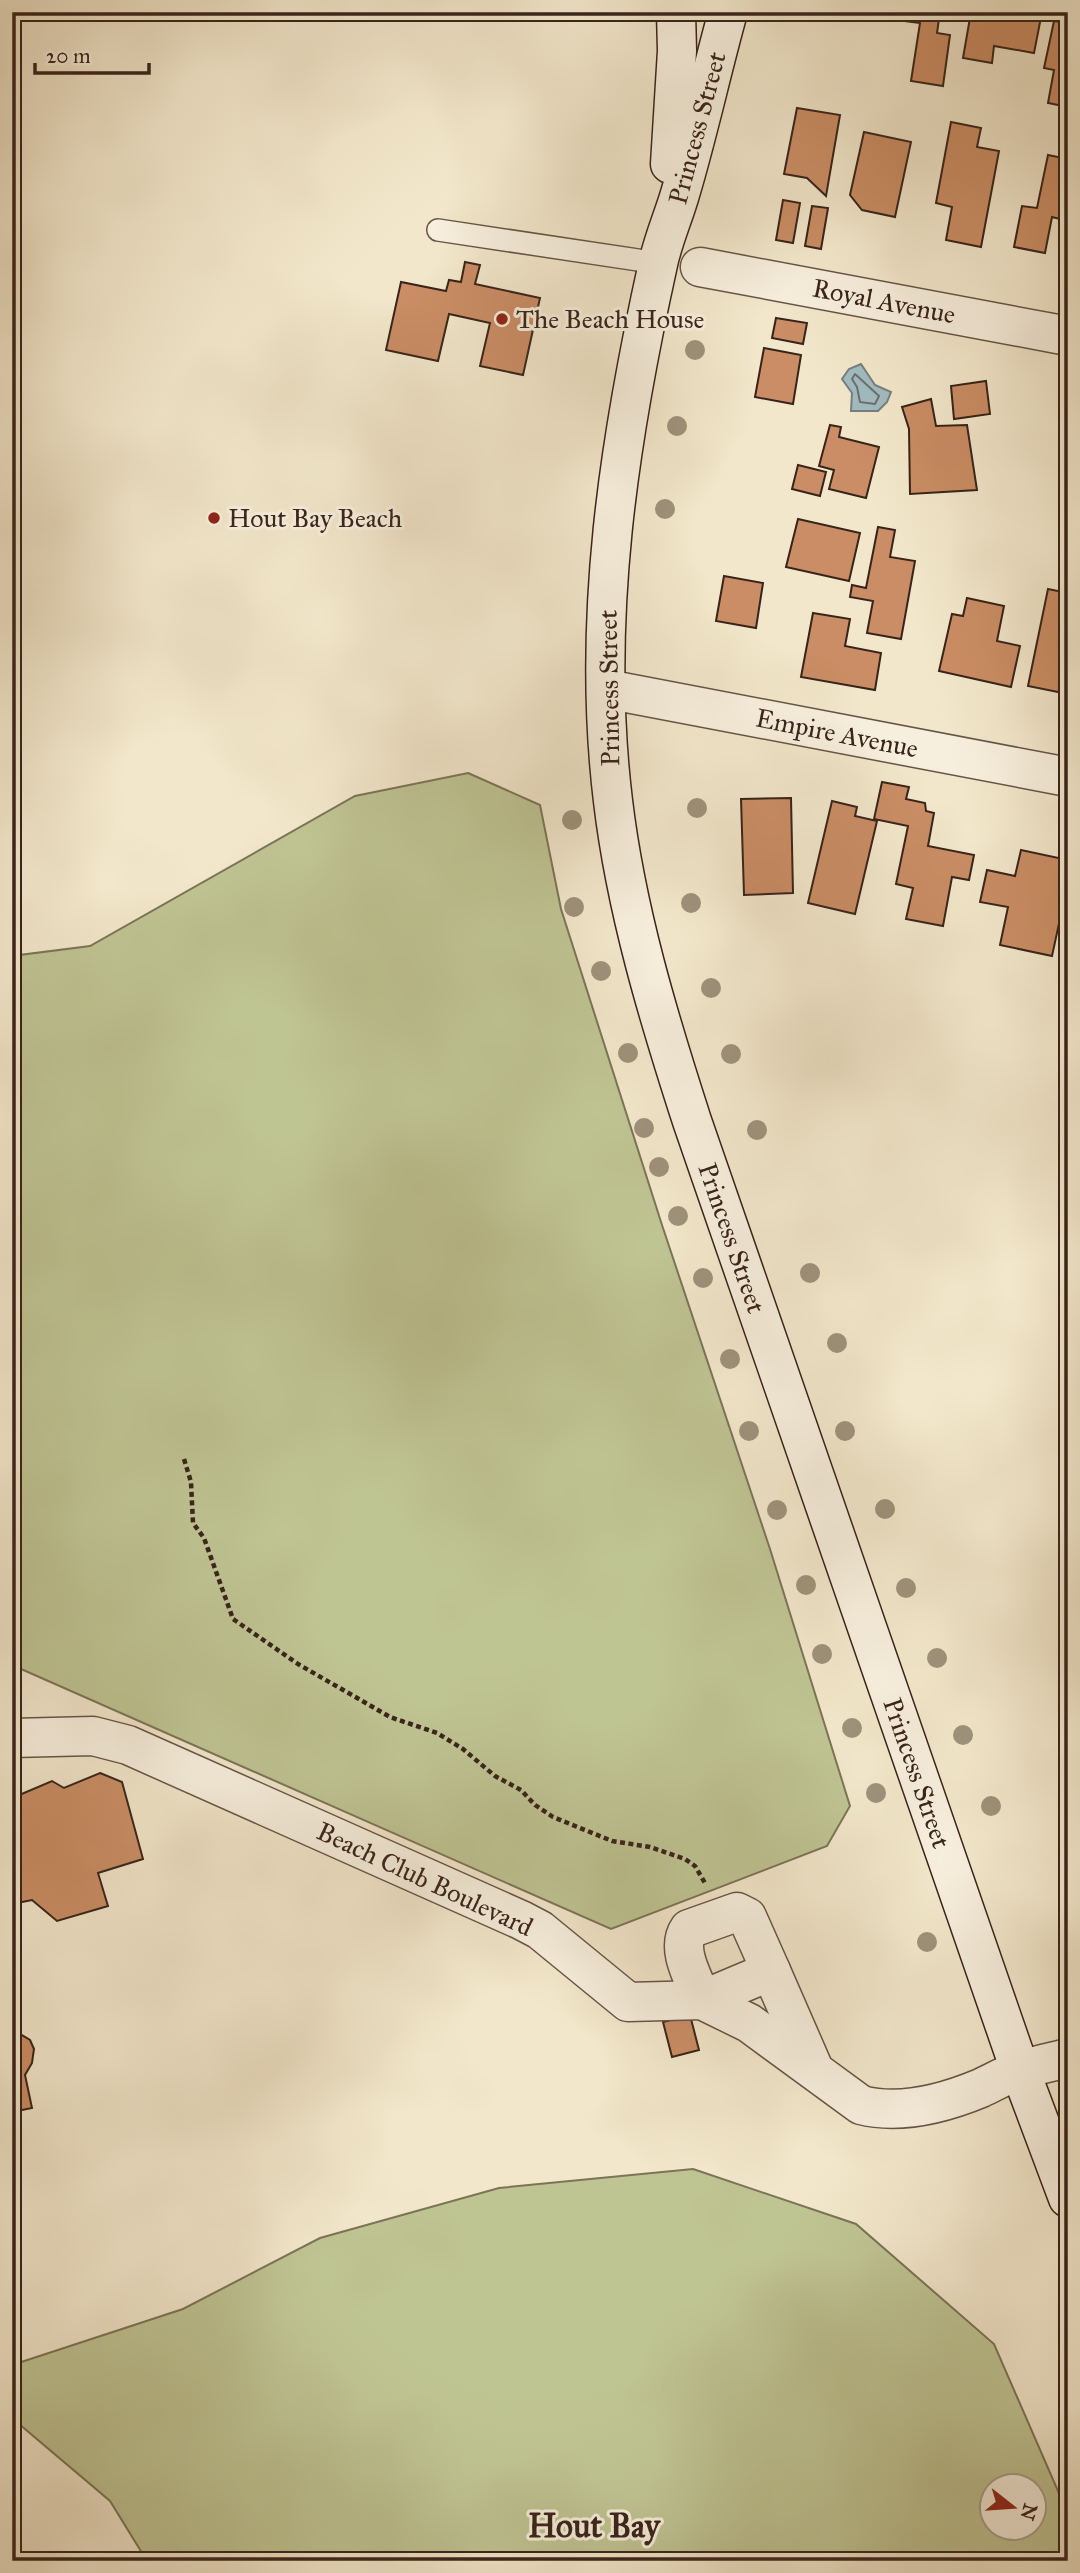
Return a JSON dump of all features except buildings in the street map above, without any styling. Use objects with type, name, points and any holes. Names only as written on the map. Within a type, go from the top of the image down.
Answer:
[{"type":"street","name":"Princess Street","points":[[676,12],[676,93],[661,253],[620,462],[608,566],[606,689],[612,800],[628,892],[662,1027],[1020,2070],[1068,2198]]},
{"type":"street","name":"Princess Street","points":[[661,253],[681,193],[728,12]]},
{"type":"street","name":"Royal Avenue","points":[[700,267],[1068,336]]},
{"type":"street","name":"Empire Avenue","points":[[606,689],[1068,777]]},
{"type":"street","name":"Beach Club Boulevard","points":[[12,1738],[93,1736],[128,1745],[521,1920],[540,1930],[628,2002],[670,2003],[702,2000]]},
{"type":"street","points":[[813,2066],[747,1917],[743,1913],[730,1913],[689,1929],[684,1936],[683,1950],[702,2000],[749,2023],[813,2066],[839,2091],[861,2105],[878,2109],[907,2109],[938,2102],[980,2089],[1020,2070],[1068,2058]]},
{"type":"street","points":[[702,2000],[771,1971]]},
{"type":"lane","points":[[438,230],[661,253]]},
{"type":"path","points":[[184,1460],[191,1482],[193,1522],[204,1538],[233,1619],[298,1664],[390,1717],[437,1733],[463,1749],[495,1776],[521,1790],[535,1805],[553,1817],[612,1842],[650,1847],[685,1859],[695,1866],[706,1885],[730,1913]]},
{"type":"green space","points":[[468,773],[540,805],[561,909],[770,1549],[850,1806],[827,1846],[611,1929],[12,1665],[12,956],[90,946],[355,796]]},
{"type":"green space","points":[[693,2169],[856,2224],[994,2344],[1068,2514],[1068,2561],[147,2561],[110,2501],[12,2418],[12,2365],[183,2309],[320,2238],[499,2188]]},
{"type":"water","points":[[861,364],[875,385],[891,392],[887,402],[878,411],[851,411],[852,393],[842,379],[849,369]]},
{"type":"place","name":"The Beach House","points":[[502,319]]},
{"type":"place","name":"Hout Bay Beach","points":[[214,518]]},
{"type":"district","name":"Hout Bay","points":[[594,2525]]}]
